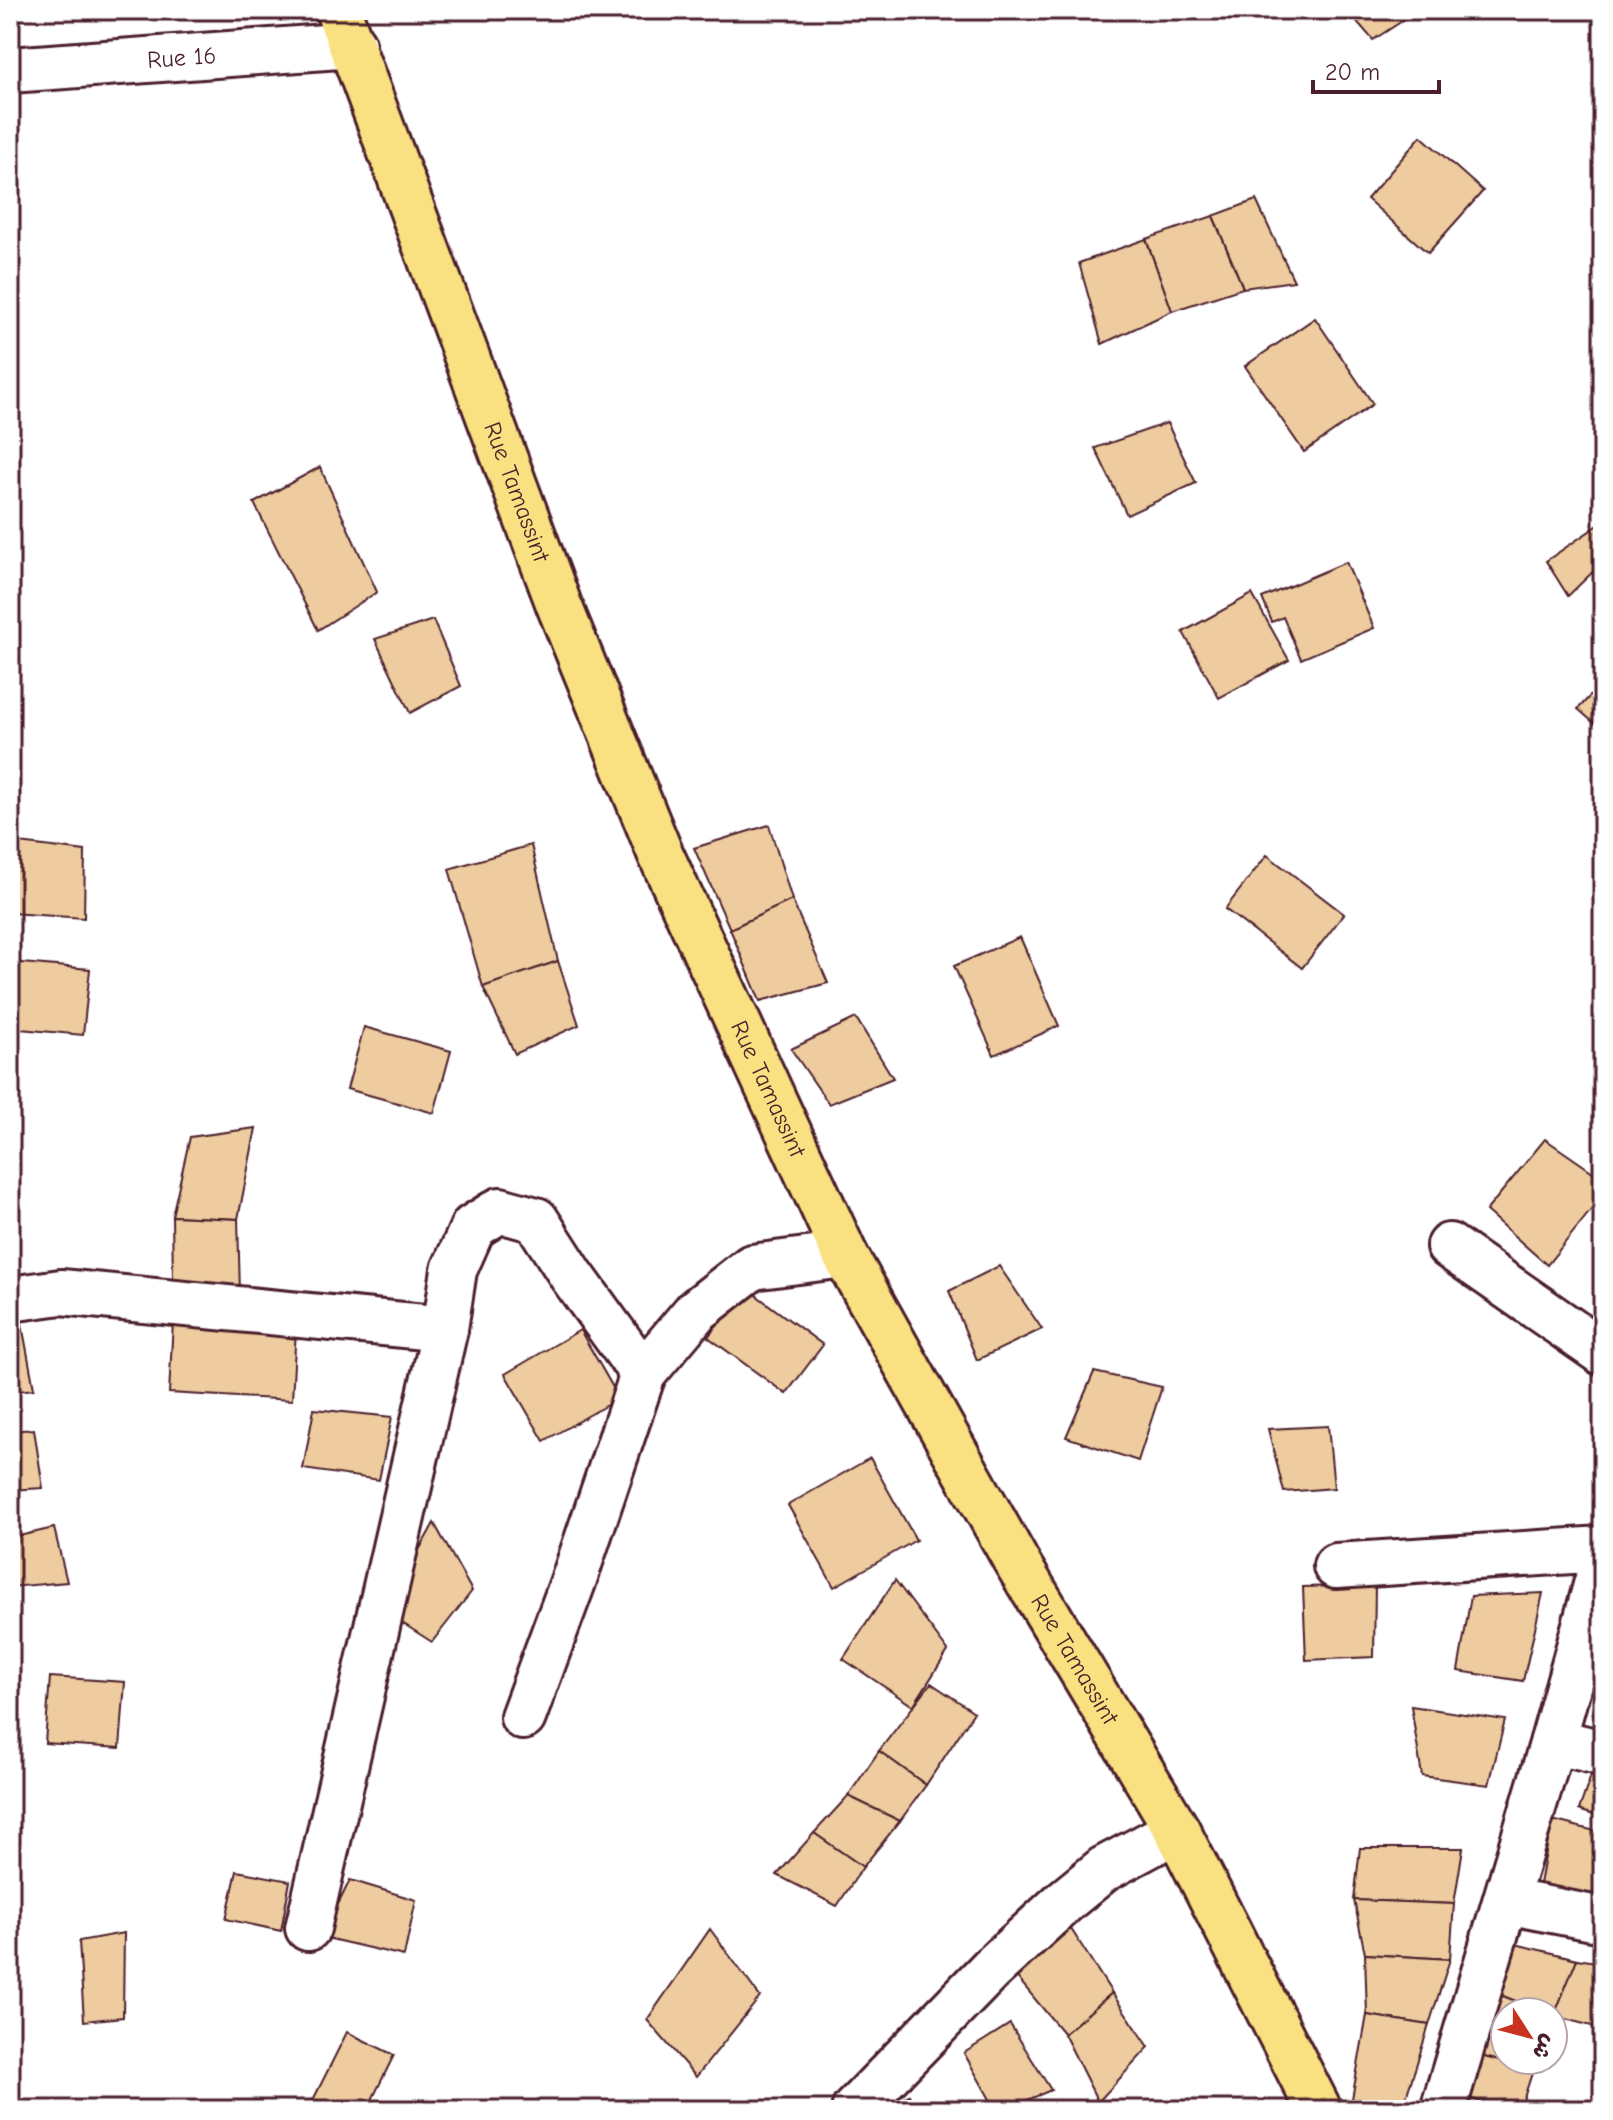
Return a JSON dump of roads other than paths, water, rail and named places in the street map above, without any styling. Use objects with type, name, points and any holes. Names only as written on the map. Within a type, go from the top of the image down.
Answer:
[{"type":"main road","name":"Rue Tamassint","points":[[345,27],[594,693],[660,853],[845,1255],[1016,1561],[1177,1830],[1319,2110]]},
{"type":"street","name":"Rue 16","points":[[10,70],[345,27]]},
{"type":"street","points":[[308,1928],[445,1329],[454,1270],[473,1227],[500,1210],[536,1220],[643,1374]]},
{"type":"street","points":[[1449,1246],[1603,1353]]},
{"type":"street","points":[[523,1717],[574,1579],[643,1374],[696,1311],[752,1267],[845,1255]]},
{"type":"street","points":[[10,1299],[61,1292],[445,1329]]},
{"type":"street","points":[[1336,1566],[1603,1549]]},
{"type":"street","points":[[1443,2110],[1553,1741],[1603,1560]]},
{"type":"street","points":[[1553,1741],[1603,1753]]},
{"type":"street","points":[[854,2110],[990,1970],[1066,1900],[1104,1869],[1177,1830]]},
{"type":"street","points":[[1506,1901],[1603,1920]]}]
